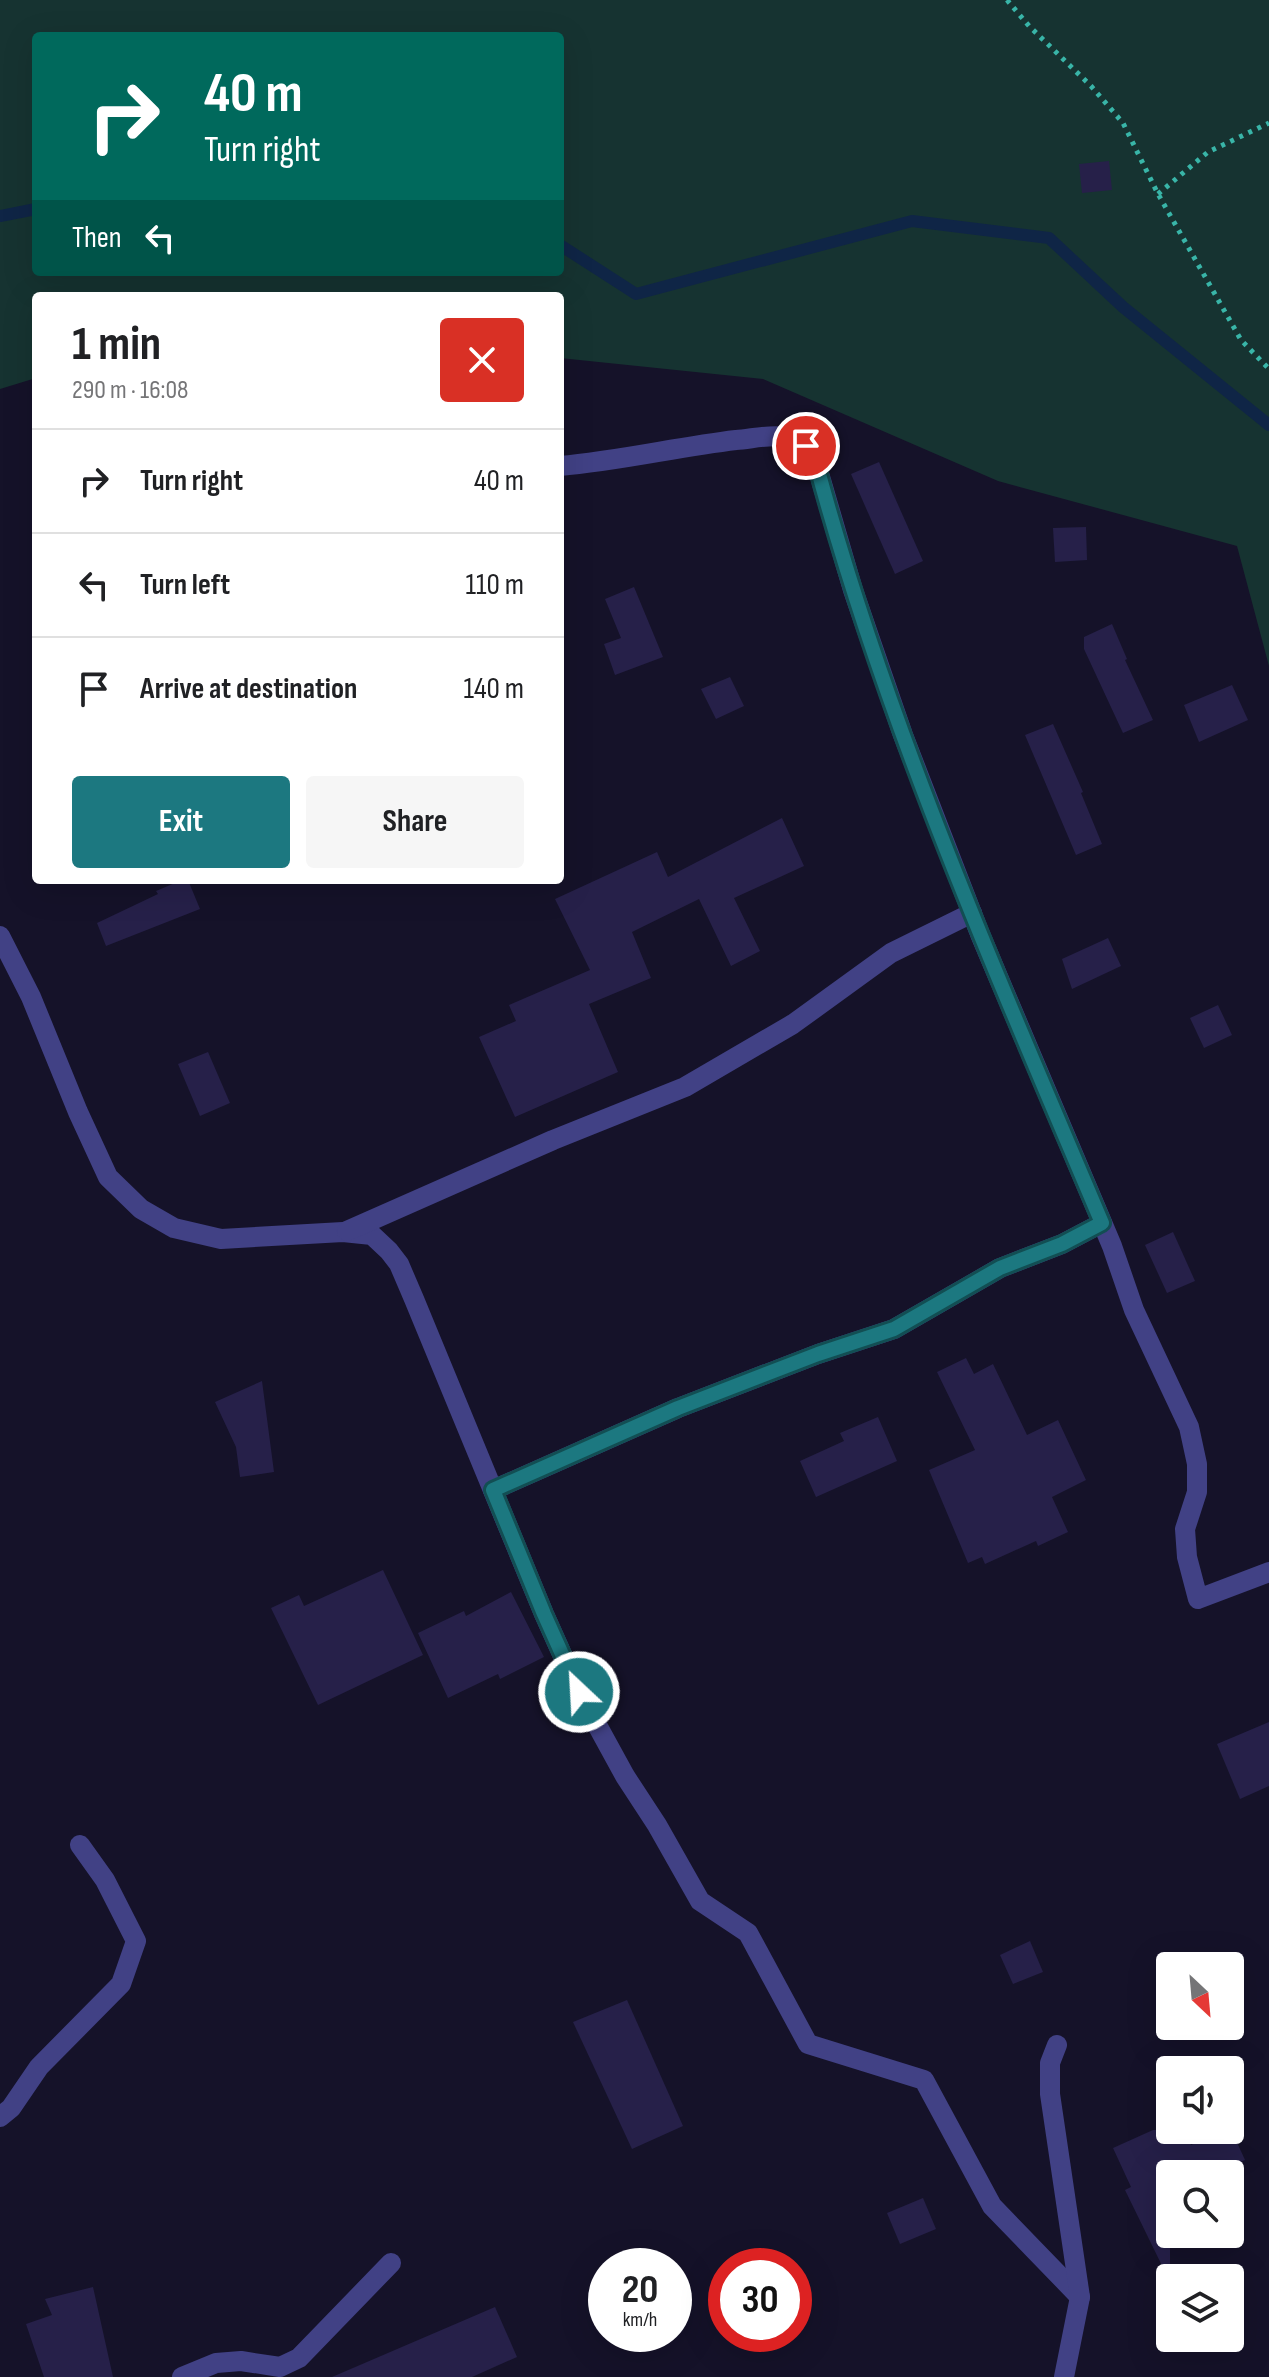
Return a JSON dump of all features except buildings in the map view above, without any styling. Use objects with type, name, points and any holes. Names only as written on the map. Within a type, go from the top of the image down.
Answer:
[{"type":"street","points":[[564,466],[692,445],[759,438],[784,437],[806,446],[816,463],[853,590],[903,735],[972,913],[1102,1223],[1134,1310],[1189,1427],[1197,1464],[1197,1492],[1185,1529],[1187,1557],[1198,1599],[1269,1572]]},
{"type":"street","points":[[343,1232],[553,1140],[685,1087],[793,1024],[891,953],[972,913]]},
{"type":"street","points":[[0,936],[31,997],[108,1177],[141,1209],[174,1228],[221,1239],[343,1232],[372,1235],[389,1251],[399,1264],[579,1692],[700,1901],[748,1933],[808,2044],[924,2080],[992,2206],[1080,2297]]},
{"type":"street","points":[[493,1490],[678,1408],[818,1354],[894,1329],[1000,1268],[1062,1244],[1102,1223]]},
{"type":"street","points":[[0,2117],[11,2108],[39,2067],[121,1984],[136,1941],[105,1880],[80,1845]]},
{"type":"street","points":[[1057,2045],[1050,2063],[1050,2094],[1080,2297],[1064,2377]]},
{"type":"street","points":[[182,2377],[216,2363],[241,2361],[280,2367],[299,2358],[391,2263]]},
{"type":"path","points":[[1007,0],[1123,123],[1158,194],[1241,340],[1269,369]]},
{"type":"path","points":[[1158,194],[1208,152],[1269,123]]},
{"type":"green space","points":[[0,0],[1269,0],[1269,666],[1237,546],[998,481],[763,379],[564,358],[564,292],[32,292],[32,379],[0,389]]},
{"type":"waterway","points":[[0,216],[32,210]]},
{"type":"waterway","points":[[564,248],[636,294],[912,221],[1049,238],[1123,307],[1269,425]]},
{"type":"route","points":[[579,1692],[493,1490],[678,1408],[818,1354],[894,1329],[1000,1268],[1062,1244],[1102,1223],[980,934],[903,735],[853,590],[816,463],[806,446]]}]
